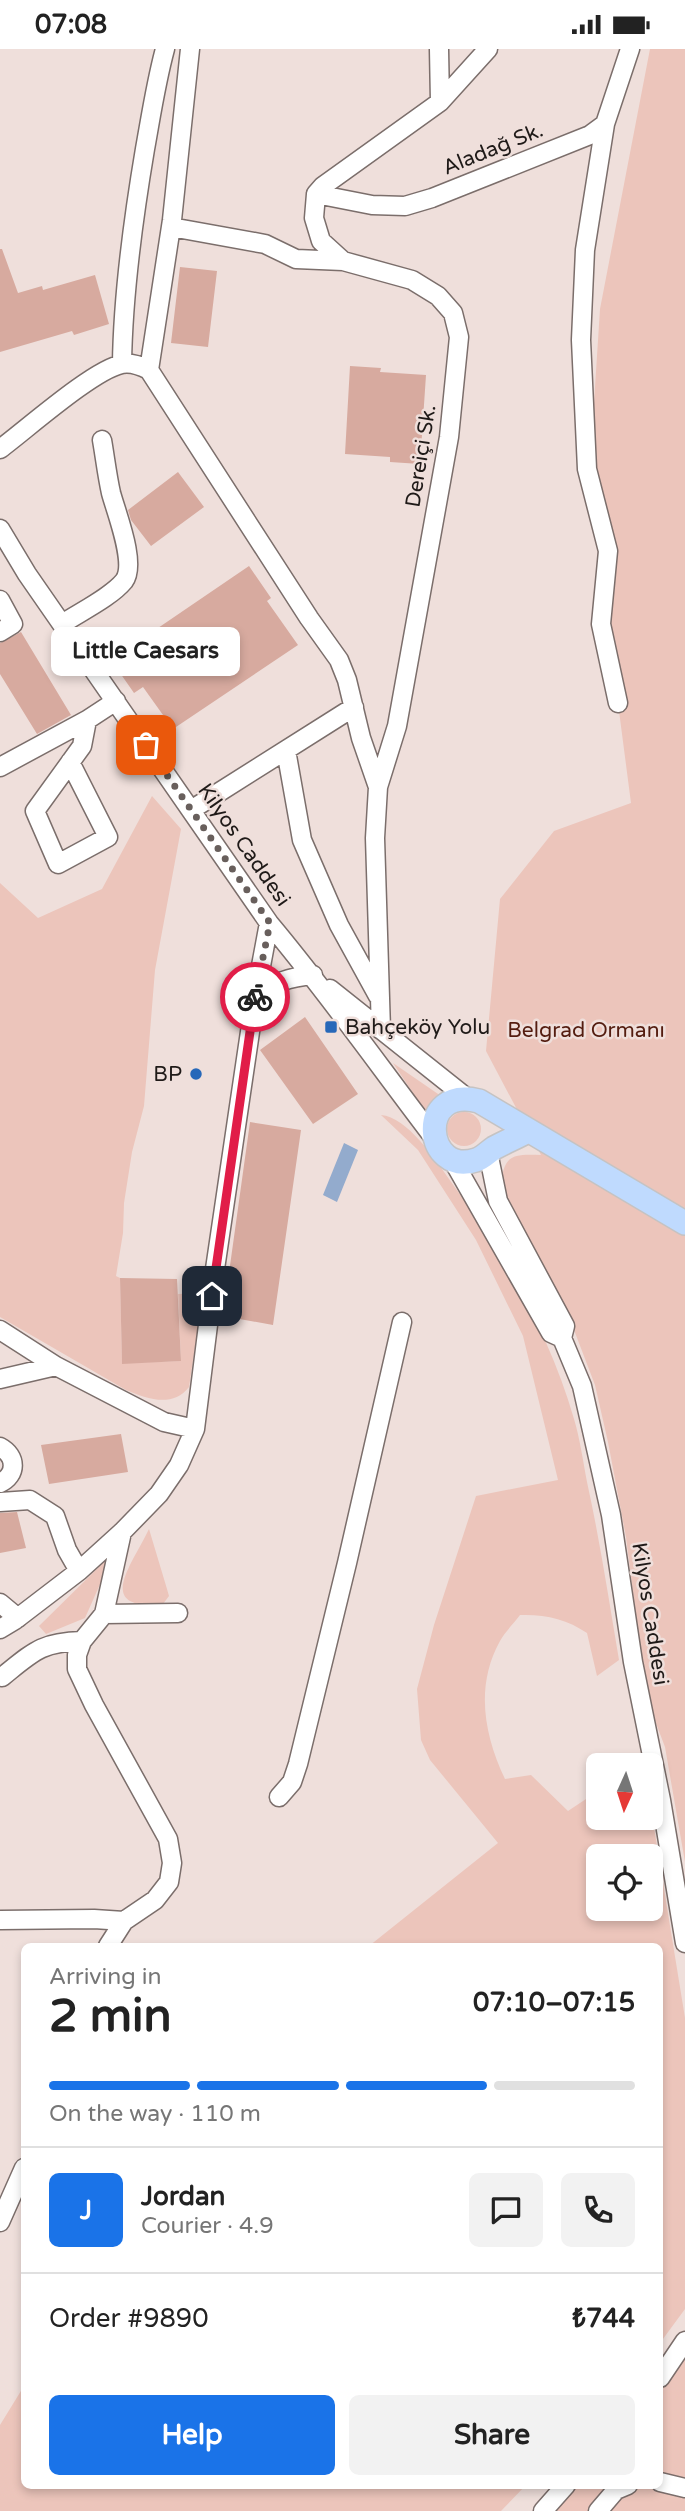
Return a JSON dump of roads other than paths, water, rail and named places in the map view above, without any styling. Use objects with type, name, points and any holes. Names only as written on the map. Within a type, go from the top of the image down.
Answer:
[{"type":"main road","points":[[528,1131],[478,1160],[464,1162],[441,1151],[433,1138],[436,1117],[444,1106],[467,1098],[479,1101],[685,1223]]},
{"type":"main road","points":[[489,1108],[496,1122],[497,1132],[490,1151]]},
{"type":"street","points":[[122,363],[136,201],[165,49]]},
{"type":"street","points":[[149,370],[171,227],[190,49]]},
{"type":"street","points":[[439,49],[440,101]]},
{"type":"street","points":[[343,261],[321,241],[314,218],[316,194],[323,186],[440,101],[488,49]]},
{"type":"street","points":[[618,703],[601,624],[608,551],[587,470],[581,340],[585,250],[606,124],[630,49]]},
{"type":"street","name":"Aladağ Sk.","points":[[316,194],[372,205],[405,206],[432,198],[590,135],[606,124]]},
{"type":"street","name":"Dereiçi Sk.","points":[[171,227],[265,244],[296,259],[343,261],[412,281],[438,296],[453,313],[459,337],[449,437],[397,726],[378,787],[375,838],[381,1030]]},
{"type":"street","points":[[0,449],[93,377],[122,363],[137,364],[149,370],[339,660],[378,787]]},
{"type":"street","points":[[62,624],[117,588],[126,579],[128,570],[125,540],[111,492],[102,440]]},
{"type":"street","name":"Kilyos Caddesi","points":[[3,539],[270,923],[313,975]]},
{"type":"street","points":[[0,600],[13,624],[0,632]]},
{"type":"street","points":[[0,767],[87,720],[116,701]]},
{"type":"street","points":[[191,810],[354,707]]},
{"type":"street","points":[[70,762],[108,837],[58,865],[35,811],[70,762],[82,746],[87,720]]},
{"type":"street","points":[[286,750],[302,840],[339,925],[362,971],[380,999]]},
{"type":"street","points":[[0,1629],[79,1571],[122,1532],[159,1494],[178,1465],[195,1429],[215,1269],[255,998],[270,923]]},
{"type":"street","points":[[255,998],[274,984],[294,977],[313,975],[467,1098]]},
{"type":"street","points":[[313,975],[356,1037],[433,1138]]},
{"type":"street","points":[[453,1159],[551,1333],[562,1338],[565,1326],[498,1201],[490,1151]]},
{"type":"street","points":[[279,1797],[292,1782],[298,1764],[402,1322]]},
{"type":"street","points":[[0,1330],[55,1366],[164,1422],[195,1429]]},
{"type":"street","name":"Kilyos Caddesi","points":[[562,1338],[582,1386],[611,1515],[633,1662],[661,1800],[685,1943]]},
{"type":"street","points":[[0,1379],[55,1366]]},
{"type":"street","points":[[0,1447],[9,1453],[13,1465],[9,1478],[0,1483]]},
{"type":"street","points":[[0,1502],[30,1500],[55,1516],[67,1550],[79,1571]]},
{"type":"street","points":[[110,1943],[124,1921],[156,1900],[169,1882],[172,1863],[168,1839],[94,1706],[77,1669],[77,1655],[82,1641],[104,1614],[122,1532]]},
{"type":"street","points":[[0,1603],[18,1618]]},
{"type":"street","points":[[104,1614],[178,1613]]},
{"type":"street","points":[[2,1677],[39,1647],[60,1641],[82,1641]]},
{"type":"street","points":[[0,1920],[124,1921]]},
{"type":"street","points":[[0,2222],[21,2175]]},
{"type":"street","points":[[663,2374],[685,2341]]},
{"type":"street","points":[[663,2483],[685,2488]]},
{"type":"street","points":[[543,2511],[562,2489]]},
{"type":"street","points":[[598,2511],[618,2489]]},
{"type":"water","points":[[344,1143],[358,1150],[337,1202],[323,1195]]},
{"type":"place","name":"Little Caesars","points":[[146,745]]},
{"type":"place","name":"Bahçeköy Yolu","points":[[331,1027]]},
{"type":"place","name":"BP","points":[[196,1074]]},
{"type":"park label","name":"Belgrad Ormanı","points":[[586,1030]]}]
